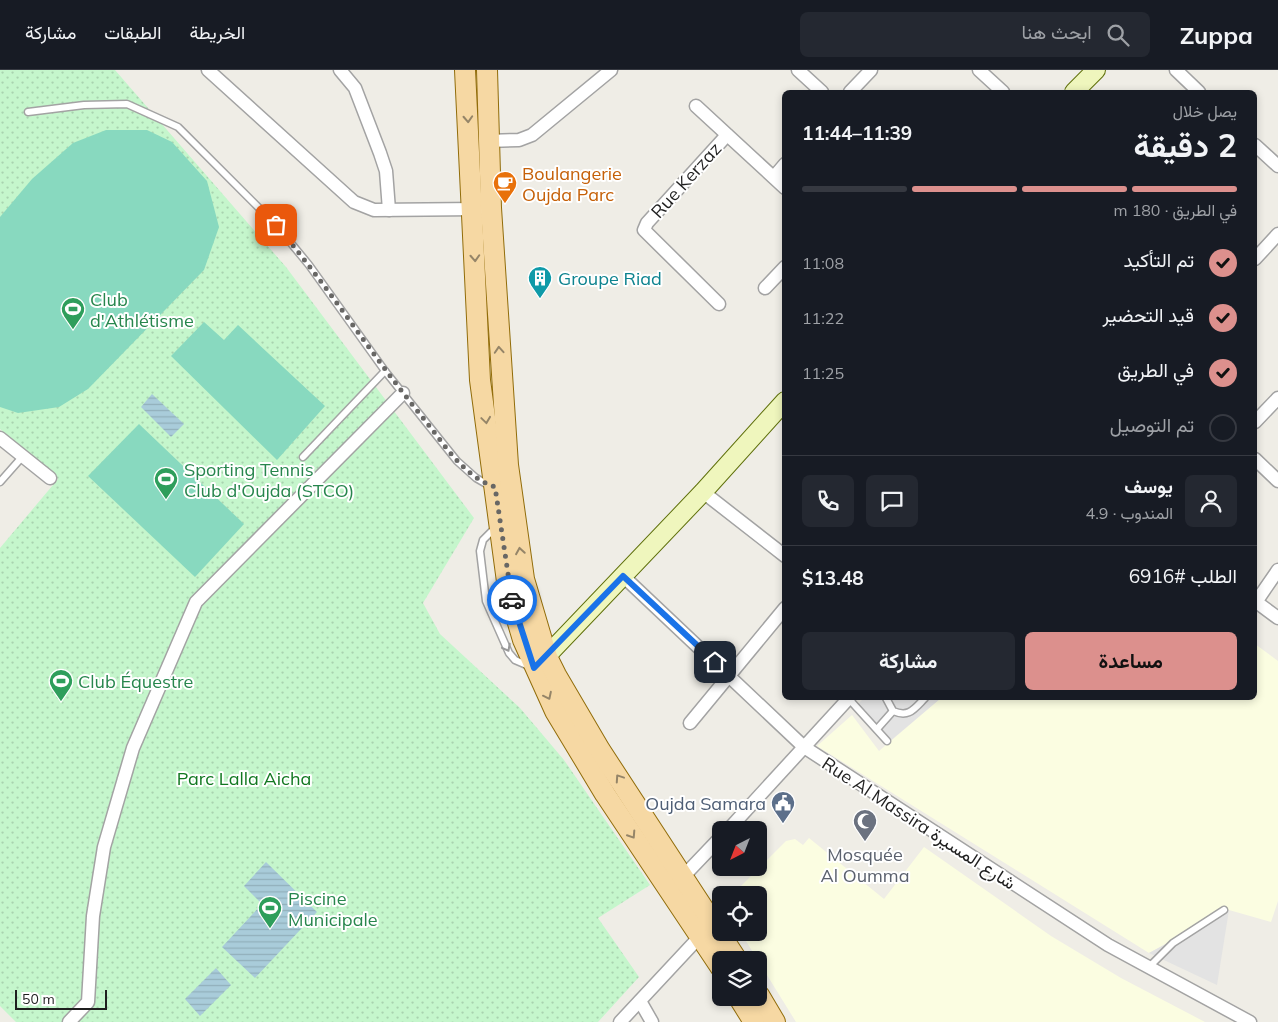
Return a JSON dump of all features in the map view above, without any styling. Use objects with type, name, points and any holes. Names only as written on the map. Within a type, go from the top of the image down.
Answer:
[{"type":"main road","points":[[465,70],[501,378],[500,466],[495,487],[508,589],[541,663],[684,877],[715,951]]},
{"type":"main road","points":[[487,70],[488,141],[482,209],[480,380],[541,663],[555,711],[579,753],[686,919],[706,927],[729,951]]},
{"type":"main road","points":[[480,380],[501,378]]},
{"type":"main road","points":[[744,1006],[754,1022]]},
{"type":"main road","points":[[766,1006],[775,1022]]},
{"type":"street","points":[[208,70],[354,202],[374,210],[482,209]]},
{"type":"street","points":[[340,70],[355,88],[380,153],[386,171],[389,210]]},
{"type":"street","points":[[488,141],[519,140],[532,135],[611,70]]},
{"type":"street","points":[[798,70],[820,90]]},
{"type":"street","points":[[852,90],[871,70]]},
{"type":"street","points":[[979,70],[1001,90]]},
{"type":"street","points":[[1076,90],[1096,70]]},
{"type":"street","points":[[1176,70],[1197,90]]},
{"type":"street","points":[[696,106],[727,135]]},
{"type":"street","name":"Rue Kerzaz","points":[[719,304],[644,230],[647,223],[727,135],[782,185]]},
{"type":"street","points":[[1257,147],[1278,166]]},
{"type":"street","points":[[774,176],[782,167]]},
{"type":"street","points":[[1257,257],[1278,234]]},
{"type":"street","points":[[765,288],[782,270]]},
{"type":"street","points":[[69,1022],[88,1002],[93,916],[104,847],[133,748],[160,681],[196,602],[403,393]]},
{"type":"street","points":[[1257,420],[1278,398]]},
{"type":"street","points":[[541,663],[703,492],[782,404]]},
{"type":"street","points":[[0,438],[50,478]]},
{"type":"street","points":[[1257,462],[1278,480]]},
{"type":"street","points":[[703,492],[782,554]]},
{"type":"street","points":[[1257,599],[1278,570]]},
{"type":"street","name":"Rue Al Massira شارع المسيرة","points":[[623,576],[804,747],[1108,945],[1250,1022]]},
{"type":"street","points":[[1257,603],[1278,618]]},
{"type":"street","points":[[690,722],[782,612]]},
{"type":"street","points":[[736,821],[847,700]]},
{"type":"street","points":[[668,890],[684,877],[712,847]]},
{"type":"street","points":[[620,1022],[706,927]]},
{"type":"street","points":[[640,1001],[652,1022]]},
{"type":"lane","points":[[28,112],[84,105],[127,104],[178,126],[293,244],[385,370],[467,470],[484,484],[495,487]]},
{"type":"lane","points":[[303,457],[385,370]]},
{"type":"lane","points":[[0,482],[23,456]]},
{"type":"lane","points":[[851,700],[887,741]]},
{"type":"lane","points":[[887,700],[893,711],[902,715],[909,714],[923,700]]},
{"type":"lane","points":[[877,729],[893,711]]},
{"type":"lane","points":[[1149,967],[1172,942],[1224,910]]},
{"type":"shaded area","points":[[1257,645],[1278,661],[1278,901],[1271,922],[1229,910],[1149,953],[817,746],[852,715],[879,751],[939,700],[1257,700]]},
{"type":"shaded area","points":[[862,700],[939,700],[890,741],[857,705]]},
{"type":"shaded area","points":[[809,838],[884,899],[924,847],[1051,936],[1121,978],[1205,1022],[796,1022],[767,975],[767,951],[752,951],[746,941],[767,941],[767,886],[741,886],[751,876],[768,876],[768,859],[786,841],[795,839],[803,845]]},
{"type":"shaded area","points":[[1229,910],[1217,985],[1149,953]]},
{"type":"green space","name":"Parc Lalla Aicha","points":[[0,70],[115,70],[286,267],[474,518],[423,603],[440,634],[520,708],[564,760],[650,885],[598,918],[639,977],[598,1022],[16,1022],[0,1006],[0,548],[58,479],[0,429]]},
{"type":"green space","name":"Club d'Athlétisme","points":[[106,130],[147,130],[172,142],[207,181],[219,227],[204,270],[88,389],[59,407],[18,413],[0,407],[0,217],[32,179],[73,143]]},
{"type":"green space","name":"Sporting Tennis Club d'Oujda (STCO)","points":[[204,322],[224,340],[238,325],[325,406],[277,460],[171,356]]},
{"type":"green space","name":"Sporting Tennis Club d'Oujda (STCO)","points":[[139,424],[244,524],[195,577],[88,476]]},
{"type":"water","points":[[152,394],[184,424],[171,437],[141,407]]},
{"type":"water","name":"Piscine Municipale","points":[[266,862],[317,912],[255,978],[222,947],[262,904],[244,886]]},
{"type":"water","points":[[216,968],[231,985],[200,1016],[185,999]]},
{"type":"way so far","points":[[276,225],[309,265],[385,370],[458,460],[484,484],[495,487],[508,589],[512,600]]},
{"type":"place","name":"Boulangerie Oujda Parc","points":[[505,204]]},
{"type":"place","name":"Groupe Riad","points":[[540,299]]},
{"type":"place","name":"Club d'Athlétisme","points":[[73,330]]},
{"type":"place","name":"Sporting Tennis Club d'Oujda (STCO)","points":[[166,500]]},
{"type":"place","name":"Club Équestre","points":[[61,702]]},
{"type":"place","name":"Oujda Samara","points":[[783,824]]},
{"type":"place","name":"Mosquée Al Oumma","points":[[865,842]]},
{"type":"place","name":"Piscine Municipale","points":[[270,929]]},
{"type":"route","points":[[512,600],[523,640],[534,668],[547,657],[623,576],[715,662]]}]
